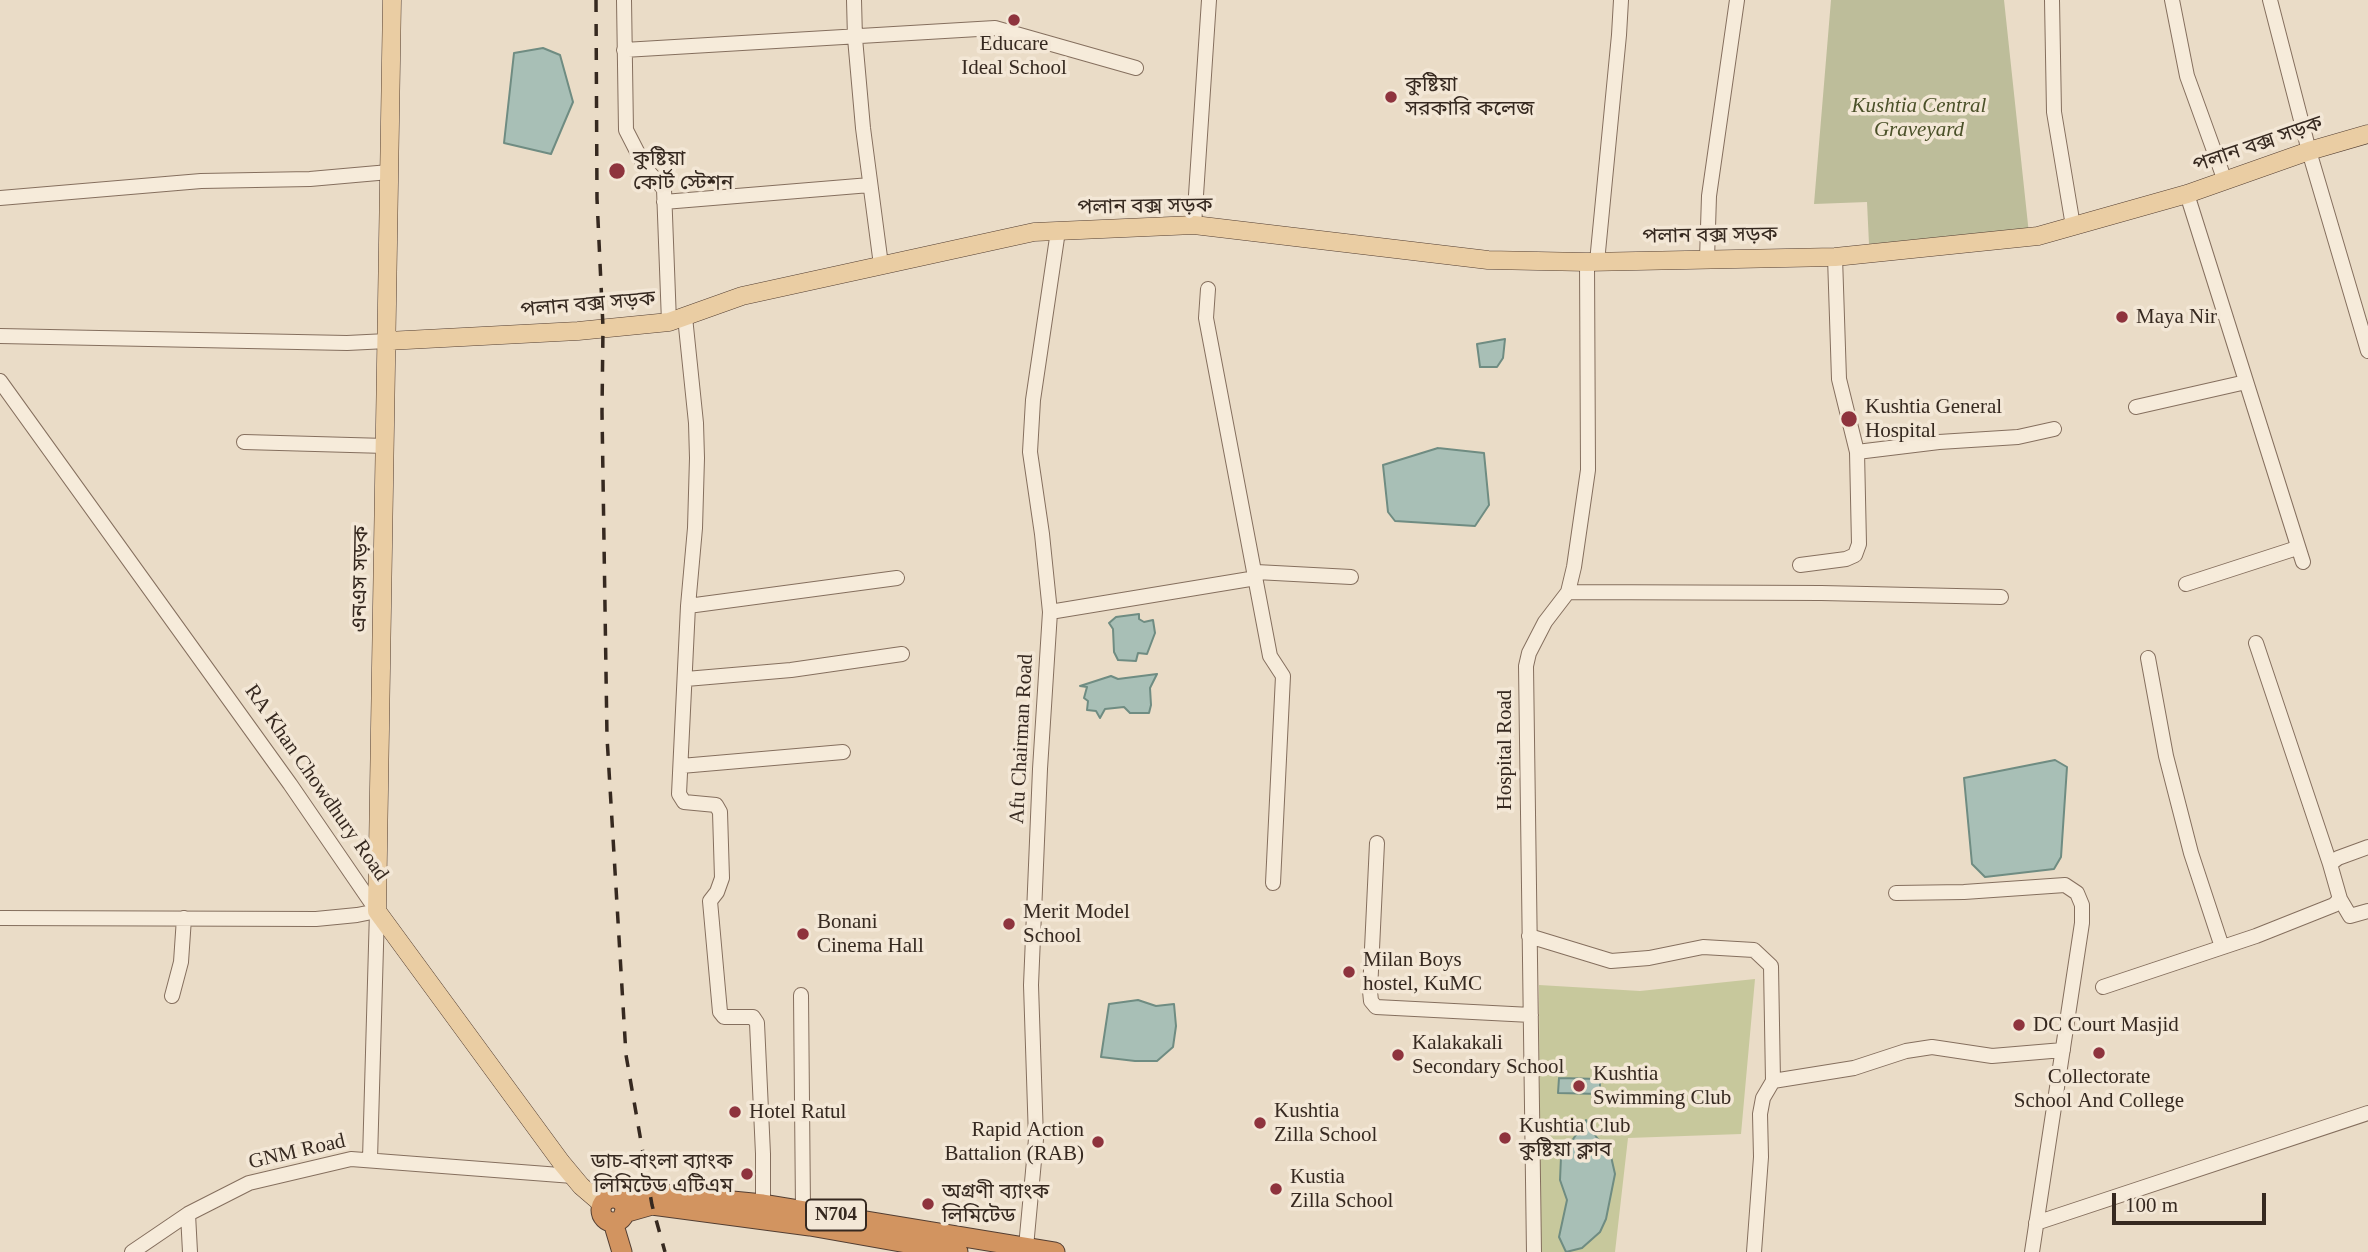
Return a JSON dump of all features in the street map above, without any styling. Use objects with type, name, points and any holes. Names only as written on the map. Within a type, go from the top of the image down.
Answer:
[{"type":"highway","name":"N704","points":[[614,1209],[652,1205],[726,1207],[763,1204],[803,1209],[857,1227]]},
{"type":"highway","name":"N704","points":[[726,1207],[935,1240],[1055,1252]]},
{"type":"highway","points":[[614,1209],[622,1252]]},
{"type":"highway","name":"N704","points":[[935,1240],[958,1252]]},
{"type":"main road","name":"এনএস সড়ক","points":[[377,911],[392,0]]},
{"type":"main road","name":"পলান বক্স সড়ক","points":[[387,341],[578,331],[677,319],[742,296],[1034,232],[1194,225],[1488,260],[1592,262],[1835,257],[2038,236],[2187,194],[2309,151],[2368,134]]},
{"type":"main road","name":"RA Khan Chowdhury Road","points":[[377,911],[573,1176],[614,1209]]},
{"type":"street","points":[[624,0],[626,130],[646,169],[664,189],[677,319],[695,414],[695,528],[688,606],[681,799],[684,802],[716,804],[720,812],[722,878],[718,892],[710,901],[720,1012],[724,1017],[753,1017],[757,1023],[763,1204]]},
{"type":"street","points":[[854,0],[855,37],[870,185],[881,265]]},
{"type":"street","points":[[1194,225],[1209,0]]},
{"type":"street","name":"Hospital Road","points":[[1534,1252],[1526,666],[1529,653],[1545,622],[1568,592],[1588,470],[1592,262],[1619,35],[1620,0]]},
{"type":"street","points":[[1707,259],[1709,196],[1737,0]]},
{"type":"street","points":[[2052,0],[2054,112],[2073,226]]},
{"type":"street","points":[[2172,0],[2187,76],[2224,181]]},
{"type":"street","points":[[2270,0],[2309,151],[2368,351]]},
{"type":"street","points":[[624,50],[995,28],[1136,68]]},
{"type":"street","points":[[0,198],[177,182],[310,179],[389,172]]},
{"type":"street","points":[[664,202],[870,185]]},
{"type":"street","points":[[2187,194],[2303,562]]},
{"type":"street","name":"Afu Chairman Road","points":[[1025,1250],[1036,1139],[1032,972],[1050,612],[1030,452],[1032,400],[1058,231]]},
{"type":"street","points":[[1800,565],[1846,559],[1856,555],[1859,544],[1857,452],[1839,379],[1835,257]]},
{"type":"street","points":[[1208,289],[1206,318],[1270,656],[1283,676],[1273,883]]},
{"type":"street","name":"পলান বক্স সড়ক","points":[[0,336],[347,343],[387,341]]},
{"type":"street","name":"RA Khan Chowdhury Road","points":[[0,382],[290,784],[377,911]]},
{"type":"street","points":[[2136,407],[2246,382]]},
{"type":"street","points":[[1857,452],[1939,442],[2018,438],[2054,429]]},
{"type":"street","points":[[244,442],[386,446]]},
{"type":"street","points":[[2186,584],[2297,548]]},
{"type":"street","points":[[1050,612],[1256,575],[1351,577]]},
{"type":"street","points":[[688,606],[897,578]]},
{"type":"street","points":[[1568,592],[2001,597]]},
{"type":"street","points":[[2256,643],[2340,900],[2347,915],[2368,911]]},
{"type":"street","points":[[686,678],[791,670],[902,654]]},
{"type":"street","points":[[2148,658],[2166,756],[2188,841],[2222,947]]},
{"type":"street","points":[[681,766],[843,752]]},
{"type":"street","points":[[1377,844],[1370,991],[1371,1001],[1376,1007],[1531,1015]]},
{"type":"street","points":[[2330,864],[2338,858],[2368,847]]},
{"type":"street","points":[[1896,893],[2065,886],[2077,893],[2082,905],[2082,923],[2032,1252]]},
{"type":"street","points":[[2103,987],[2222,947],[2334,905],[2340,900]]},
{"type":"street","points":[[0,918],[316,919],[377,911]]},
{"type":"street","name":"এনএস সড়ক","points":[[370,1159],[377,911]]},
{"type":"street","points":[[172,996],[181,962],[184,918]]},
{"type":"street","points":[[1529,936],[1611,961],[1649,958],[1703,947],[1754,950],[1771,966],[1773,1081],[1763,1098],[1760,1114],[1761,1157],[1754,1252]]},
{"type":"street","points":[[801,995],[803,1209]]},
{"type":"street","points":[[1773,1081],[1854,1068],[1906,1051],[1932,1047],[1992,1056],[2063,1049]]},
{"type":"street","points":[[2036,1223],[2368,1113]]},
{"type":"street","name":"GNM Road","points":[[132,1252],[188,1214],[249,1183],[351,1159],[573,1176]]},
{"type":"street","points":[[188,1214],[190,1252]]},
{"type":"green space","name":"Kushtia Central Graveyard","points":[[1831,0],[2004,0],[2029,234],[1869,244],[1867,202],[1814,204]]},
{"type":"green space","points":[[1755,979],[1741,1134],[1628,1138],[1615,1252],[1540,1252],[1539,985],[1640,991]]},
{"type":"shaded area","points":[[543,48],[560,55],[573,102],[551,154],[504,143],[514,53]]},
{"type":"shaded area","points":[[1505,339],[1503,358],[1497,367],[1480,367],[1477,344]]},
{"type":"shaded area","points":[[1438,448],[1484,453],[1489,505],[1475,526],[1395,521],[1388,512],[1383,465]]},
{"type":"shaded area","points":[[1139,614],[1139,619],[1144,622],[1153,620],[1155,633],[1147,654],[1138,653],[1136,661],[1118,660],[1114,652],[1113,629],[1109,623],[1116,617]]},
{"type":"shaded area","points":[[1157,674],[1150,688],[1149,713],[1130,713],[1124,707],[1105,709],[1100,718],[1096,711],[1087,710],[1088,701],[1084,698],[1087,687],[1080,686],[1111,676],[1118,679]]},
{"type":"shaded area","points":[[2055,760],[2067,767],[2061,857],[2054,869],[1985,877],[1972,864],[1964,778]]},
{"type":"shaded area","points":[[1138,1000],[1156,1006],[1174,1004],[1176,1026],[1173,1047],[1157,1061],[1101,1057],[1109,1004]]},
{"type":"shaded area","name":"Kushtia Swimming Club","points":[[1559,1078],[1600,1079],[1600,1094],[1558,1093]]},
{"type":"shaded area","points":[[1586,1120],[1610,1152],[1615,1174],[1606,1219],[1600,1232],[1582,1248],[1566,1252],[1559,1237],[1567,1200],[1560,1180],[1561,1157]]},
{"type":"railway","points":[[596,0],[597,199],[603,327],[607,737],[626,1055],[652,1205],[665,1252]]},
{"type":"place","name":"Educare Ideal School","points":[[1014,20]]},
{"type":"place","name":"কুষ্টিয়া সরকারি কলেজ","points":[[1391,97]]},
{"type":"place","name":"কুষ্টিয়া কোর্ট স্টেশন","points":[[617,171]]},
{"type":"place","name":"Maya Nir","points":[[2122,317]]},
{"type":"place","name":"Kushtia General Hospital","points":[[1849,419]]},
{"type":"place","name":"Merit Model School","points":[[1009,924]]},
{"type":"place","name":"Bonani Cinema Hall","points":[[803,934]]},
{"type":"place","name":"Milan Boys hostel, KuMC","points":[[1349,972]]},
{"type":"place","name":"DC Court Masjid","points":[[2019,1025]]},
{"type":"place","name":"Collectorate School And College","points":[[2099,1053]]},
{"type":"place","name":"Kalakakali Secondary School","points":[[1398,1055]]},
{"type":"place","name":"Kushtia Swimming Club","points":[[1579,1086]]},
{"type":"place","name":"Hotel Ratul","points":[[735,1112]]},
{"type":"place","name":"Kushtia Zilla School","points":[[1260,1123]]},
{"type":"place","name":"Kushtia Club কুষ্টিয়া ক্লাব","points":[[1505,1138]]},
{"type":"place","name":"Rapid Action Battalion (RAB)","points":[[1098,1142]]},
{"type":"place","name":"ডাচ-বাংলা ব্যাংক লিমিটেড এটিএম","points":[[747,1174]]},
{"type":"place","name":"Kustia Zilla School","points":[[1276,1189]]},
{"type":"place","name":"অগ্রণী ব্যাংক লিমিটেড","points":[[928,1204]]}]
